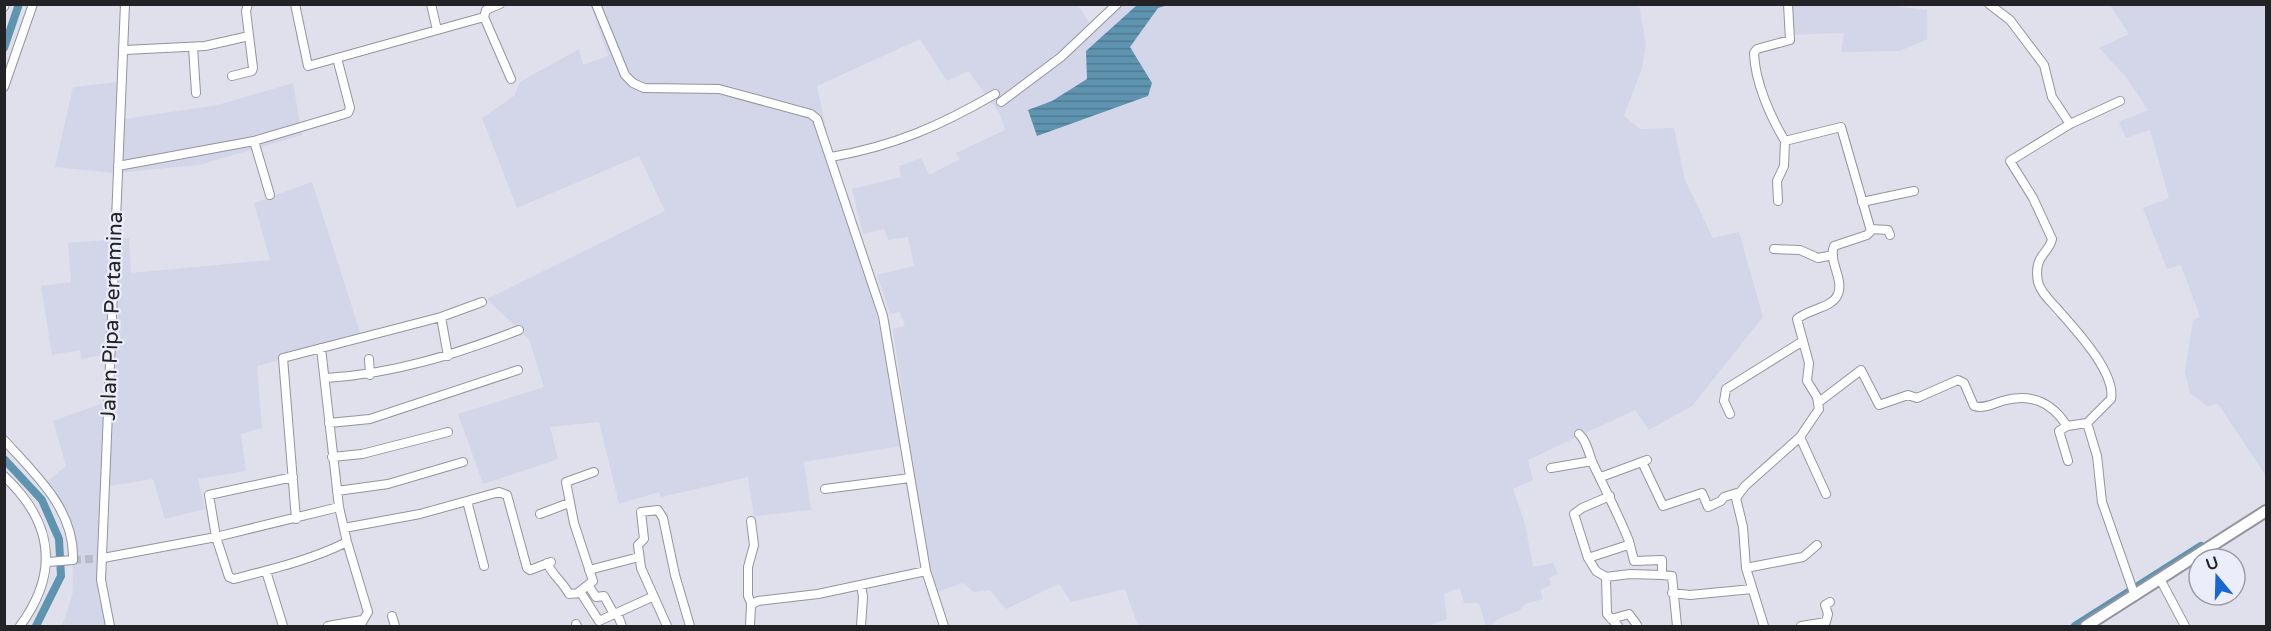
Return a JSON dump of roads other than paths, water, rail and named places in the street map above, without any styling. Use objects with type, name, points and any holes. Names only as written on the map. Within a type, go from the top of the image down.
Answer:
[{"type":"main road","points":[[2086,627],[2134,593],[2160,579],[2266,511]]},
{"type":"street","points":[[4,87],[34,4],[42,4]]},
{"type":"street","name":"Jalan Pipa Pertamina","points":[[110,627],[102,593],[125,4]]},
{"type":"street","points":[[232,76],[253,70],[246,11],[248,4]]},
{"type":"street","points":[[296,4],[308,66],[484,17]]},
{"type":"street","points":[[431,4],[437,30]]},
{"type":"street","points":[[596,4],[625,75],[633,83],[644,88],[719,89],[811,114],[817,119],[883,316],[926,571],[944,627]]},
{"type":"street","points":[[1001,102],[1061,57],[1117,4]]},
{"type":"street","points":[[1778,201],[1777,181],[1784,166],[1785,141],[1776,127],[1764,96],[1754,53],[1757,49],[1790,40],[1788,4]]},
{"type":"street","points":[[1989,4],[2005,14],[2044,65],[2052,97],[2070,124]]},
{"type":"street","points":[[495,5],[484,12],[484,17],[511,79]]},
{"type":"street","points":[[125,50],[192,47],[249,36]]},
{"type":"street","points":[[192,47],[196,93]]},
{"type":"street","points":[[118,166],[254,141],[348,113],[350,108],[337,58]]},
{"type":"street","points":[[831,157],[865,152],[909,138],[956,117],[995,94]]},
{"type":"street","points":[[2067,461],[2059,433],[2061,429],[2087,423],[2111,399],[2111,386],[2094,355],[2040,288],[2038,273],[2040,256],[2052,239],[2033,198],[2010,161],[2070,124],[2120,101]]},
{"type":"street","points":[[1785,141],[1841,127],[1871,229]]},
{"type":"street","points":[[254,141],[270,195]]},
{"type":"street","points":[[1862,202],[1914,191]]},
{"type":"street","points":[[1871,229],[1886,229],[1890,235]]},
{"type":"street","points":[[1764,627],[1746,568],[1742,519],[1736,498],[1800,437],[1817,415],[1819,402],[1807,381],[1809,363],[1797,319],[1831,302],[1839,293],[1833,255],[1834,246],[1867,235],[1871,229]]},
{"type":"street","points":[[1774,249],[1800,250],[1818,258],[1833,255]]},
{"type":"street","points":[[296,519],[283,358],[441,317],[482,302]]},
{"type":"street","points":[[441,317],[448,356]]},
{"type":"street","points":[[326,378],[370,375],[448,356],[519,330]]},
{"type":"street","points":[[1730,414],[1724,401],[1726,388],[1803,341]]},
{"type":"street","points":[[321,348],[339,507],[368,612],[361,623],[328,627]]},
{"type":"street","points":[[369,359],[370,375]]},
{"type":"street","points":[[329,423],[370,419],[518,370]]},
{"type":"street","points":[[1819,402],[1861,370],[1879,405],[1908,395],[1917,398],[1958,380],[1964,383],[1974,406],[1983,407],[2016,397],[2026,397],[2047,405],[2067,426]]},
{"type":"street","points":[[2087,423],[2097,456],[2102,502],[2134,593]]},
{"type":"street","points":[[332,457],[362,454],[448,432]]},
{"type":"street","points":[[1579,434],[1610,496],[1629,541],[1634,561],[1662,560],[1662,575]]},
{"type":"street","points":[[1800,437],[1826,494]]},
{"type":"street","points":[[4,441],[47,487],[62,509],[72,541],[73,560],[50,562]]},
{"type":"street","points":[[1551,468],[1592,461]]},
{"type":"street","points":[[1601,477],[1644,461],[1662,506],[1702,494],[1708,507],[1721,501],[1724,497],[1740,492]]},
{"type":"street","points":[[337,491],[388,484],[463,462]]},
{"type":"street","points":[[344,528],[420,514],[499,492],[507,495],[526,568],[530,570],[549,562],[553,575],[565,584],[569,594],[579,592],[593,581],[569,503],[566,482],[594,472]]},
{"type":"street","points":[[4,476],[32,507],[43,532],[50,562],[39,596],[20,627]]},
{"type":"street","points":[[292,477],[209,494],[216,537],[231,579],[266,571],[331,550],[347,542]]},
{"type":"street","points":[[825,489],[910,478]]},
{"type":"street","points":[[1610,496],[1582,507],[1574,514],[1588,558],[1596,571],[1606,577],[1630,574],[1662,575],[1673,579],[1672,593],[1677,627]]},
{"type":"street","points":[[467,501],[484,566]]},
{"type":"street","points":[[540,514],[569,503]]},
{"type":"street","points":[[103,558],[216,537],[339,507]]},
{"type":"street","points":[[667,627],[652,597],[639,557],[638,545],[644,538],[641,512],[658,510],[663,518],[675,575],[690,627]]},
{"type":"street","points":[[750,627],[752,605],[748,596],[748,567],[754,545],[751,521]]},
{"type":"street","points":[[1588,558],[1610,553],[1628,545],[1629,541]]},
{"type":"street","points":[[1746,568],[1803,557],[1817,545]]},
{"type":"street","points":[[589,570],[639,557]]},
{"type":"street","points":[[266,571],[283,627]]},
{"type":"street","points":[[752,605],[763,600],[861,585],[926,571]]},
{"type":"street","points":[[1606,577],[1607,614],[1614,619],[1618,627]]},
{"type":"street","points":[[2160,579],[2186,627]]},
{"type":"street","points":[[588,585],[596,597],[604,596],[622,627]]},
{"type":"street","points":[[861,585],[863,597],[861,627]]},
{"type":"street","points":[[1672,593],[1690,595],[1752,589]]},
{"type":"street","points":[[579,592],[599,621],[652,597]]},
{"type":"street","points":[[1801,627],[1826,622],[1828,614],[1825,605],[1830,602]]},
{"type":"street","points":[[1611,619],[1629,614],[1637,625]]},
{"type":"street","points":[[392,616],[395,627]]},
{"type":"water","points":[[1137,5],[1168,5],[1158,8],[1130,47],[1152,83],[1148,96],[1037,136],[1028,110],[1052,101],[1087,79],[1086,51]]},
{"type":"waterway","points":[[4,48],[19,4]]},
{"type":"waterway","points":[[4,459],[42,500],[59,539],[61,576],[36,626]]},
{"type":"waterway","points":[[2075,626],[2201,546]]},
{"type":"tunnel","points":[[73,560],[103,558]]}]
